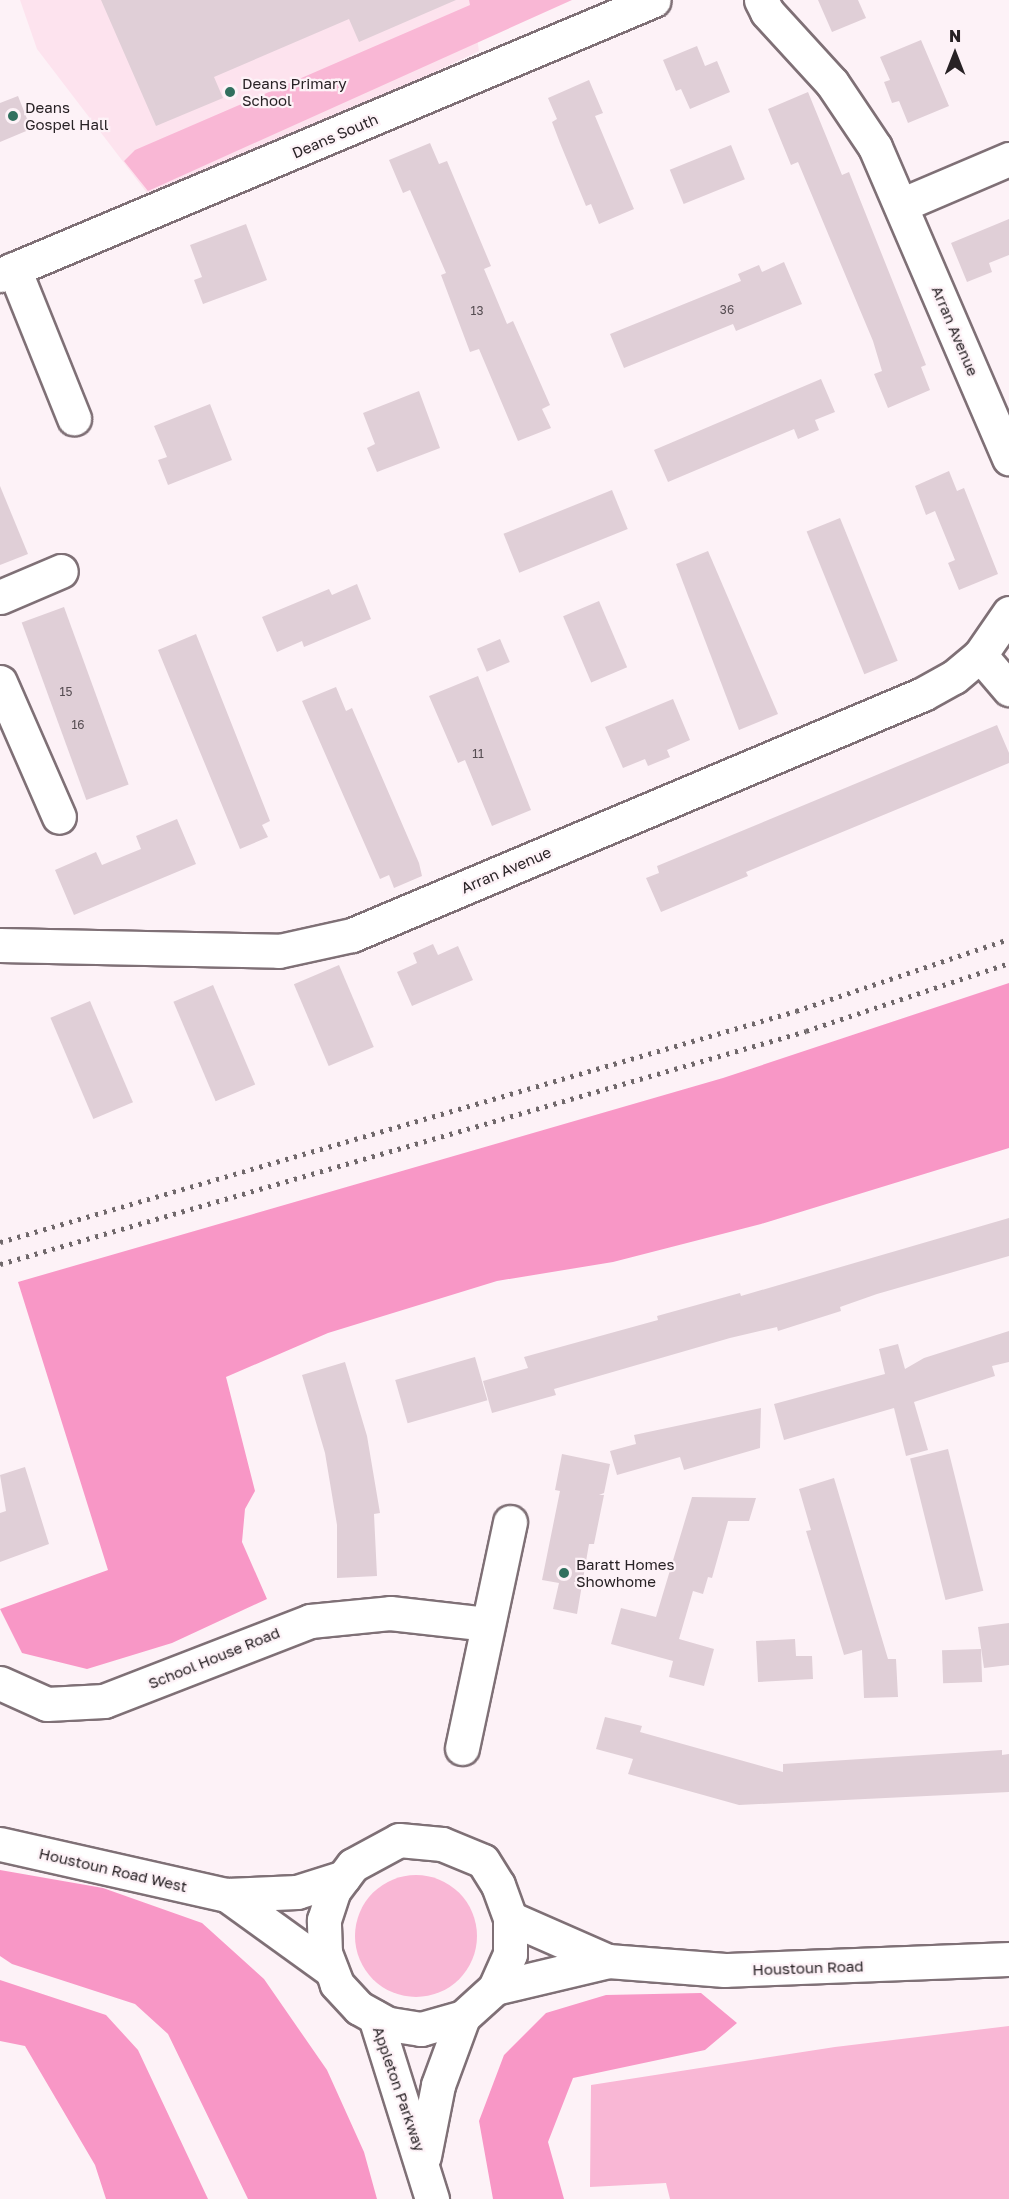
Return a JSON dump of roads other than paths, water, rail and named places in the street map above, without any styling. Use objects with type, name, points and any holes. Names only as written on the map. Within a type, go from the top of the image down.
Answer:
[{"type":"street","name":"Deans South","points":[[74,418],[7,272],[654,0]]},
{"type":"street","name":"Arran Avenue","points":[[761,0],[851,108],[875,147],[1009,458]]},
{"type":"street","points":[[901,205],[1009,159]]},
{"type":"street","points":[[0,597],[61,571]]},
{"type":"street","name":"Arran Avenue","points":[[0,945],[279,951],[352,934],[923,694],[954,677],[980,655],[1009,614]]},
{"type":"street","points":[[980,655],[1009,689]]},
{"type":"street","points":[[0,682],[12,740],[59,817]]},
{"type":"street","points":[[462,1748],[486,1624],[510,1522]]},
{"type":"street","name":"School House Road","points":[[0,1683],[47,1704],[104,1701],[310,1621],[390,1613],[486,1624]]},
{"type":"street","points":[[399,1840],[442,1844],[483,1861],[498,1885],[510,1918],[510,1954],[495,1988],[463,2017],[421,2029],[388,2024],[359,2008],[337,1984],[325,1953],[324,1920],[334,1890],[344,1877],[353,1865],[399,1840]]},
{"type":"street","name":"Houstoun Road West","points":[[0,1844],[227,1895],[297,1892],[344,1877]]},
{"type":"street","name":"Houstoun Road West","points":[[227,1895],[331,1970]]},
{"type":"street","name":"Houstoun Road","points":[[510,1918],[608,1961]]},
{"type":"street","name":"Houstoun Road","points":[[495,1988],[608,1961],[725,1970],[1009,1959]]},
{"type":"street","name":"Appleton Parkway","points":[[375,2017],[423,2160],[432,2199]]},
{"type":"street","name":"Appleton Parkway","points":[[423,2160],[438,2085],[463,2017]]},
{"type":"railway","points":[[0,1242],[796,1011],[1009,939]]},
{"type":"railway","points":[[0,1264],[806,1031],[1009,963]]},
{"type":"place","name":"Deans Primary School","points":[[230,92]]},
{"type":"place","name":"Deans Gospel Hall","points":[[13,116]]},
{"type":"place","name":"Baratt Homes Showhome","points":[[564,1573]]}]
